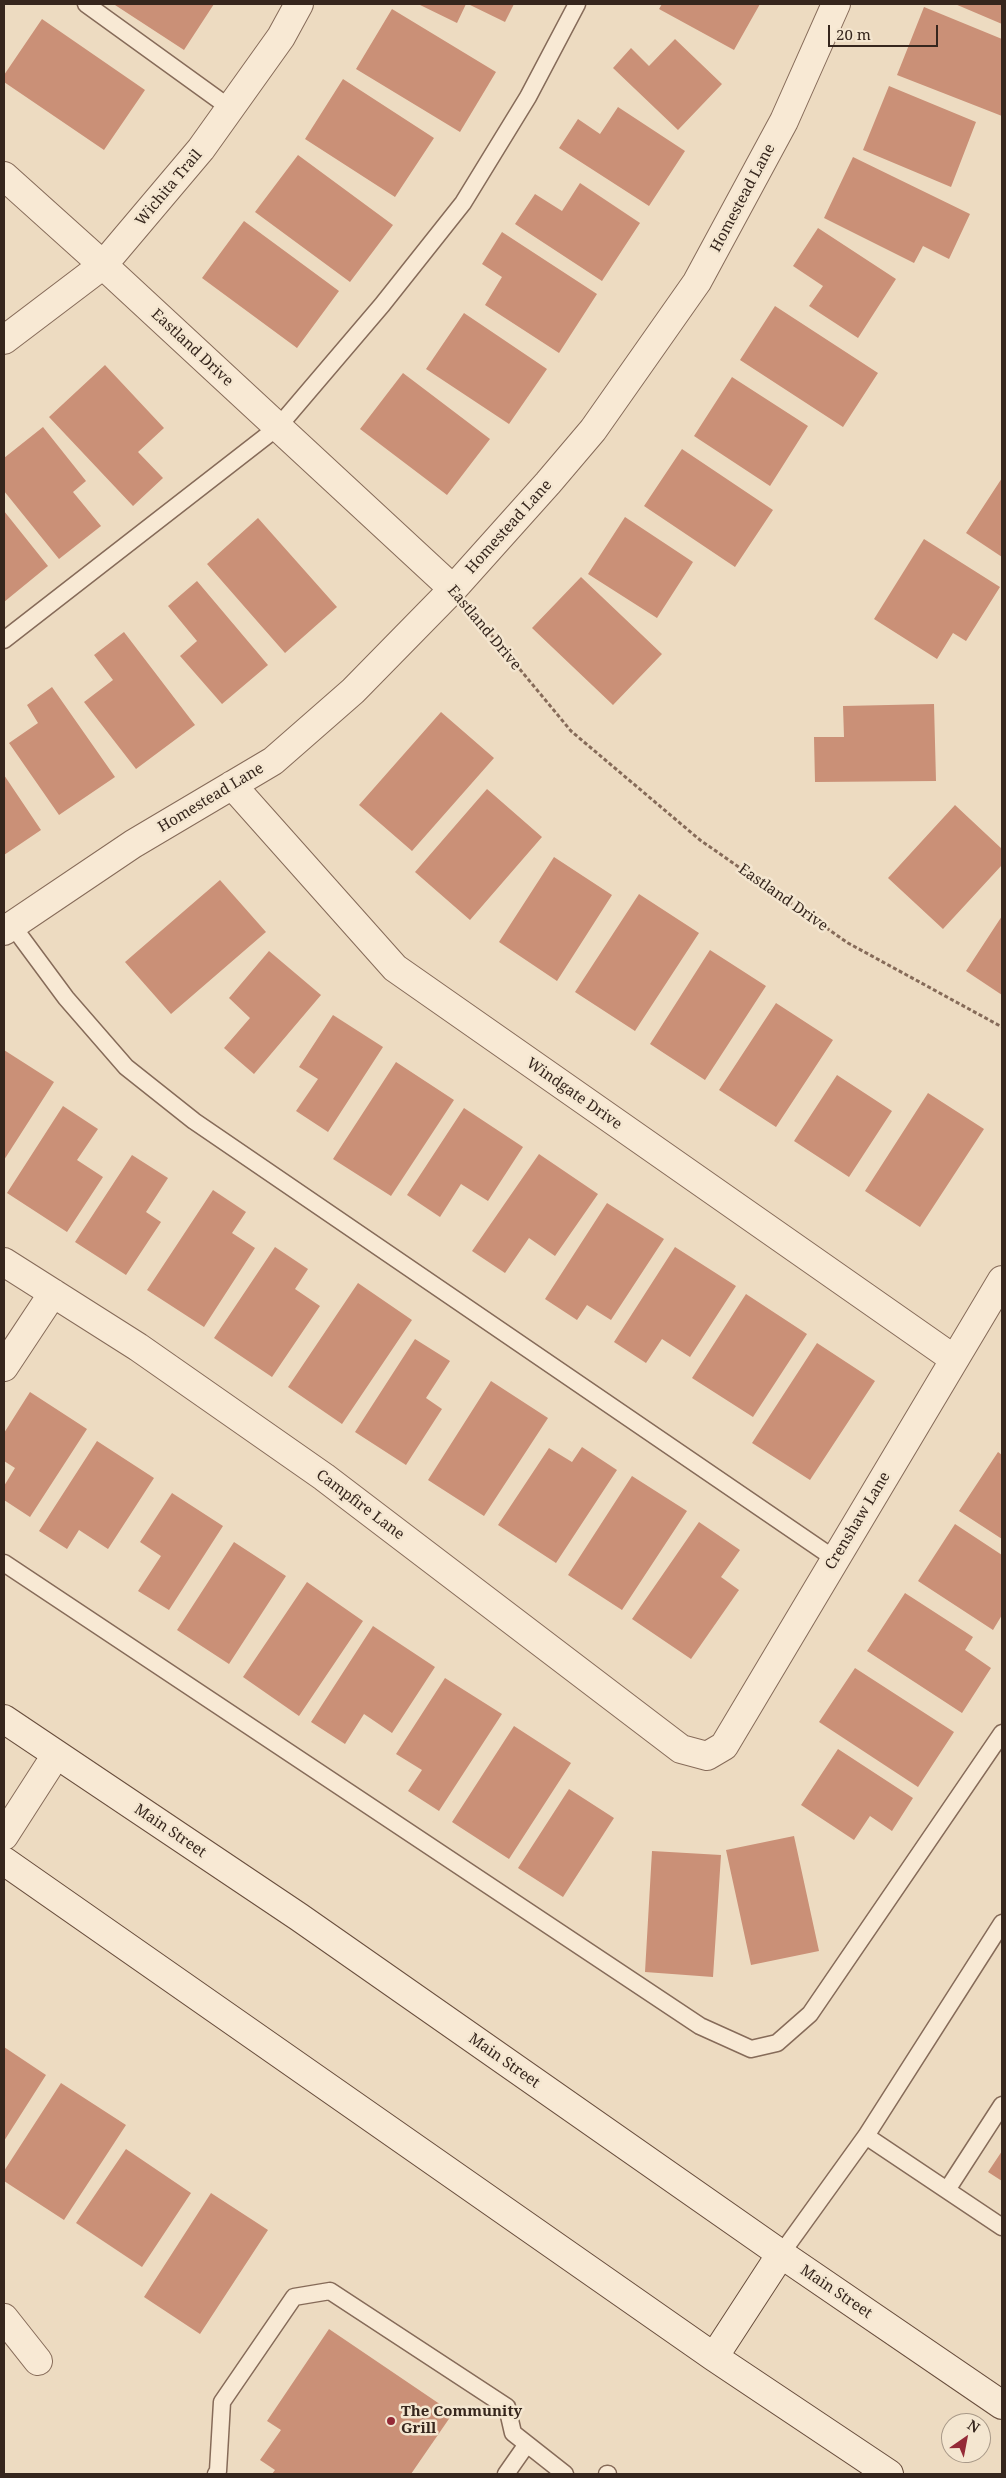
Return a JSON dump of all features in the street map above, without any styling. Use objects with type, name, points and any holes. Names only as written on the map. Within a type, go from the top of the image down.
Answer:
[{"type":"street","name":"Wichita Trail","points":[[4,340],[103,265],[201,149],[281,37],[299,4]]},
{"type":"street","name":"Homestead Lane","points":[[8,928],[133,844],[273,761],[353,691],[453,589],[548,484],[593,430],[697,282],[784,121],[836,4]]},
{"type":"street","name":"Eastland Drive","points":[[4,176],[103,265],[453,589]]},
{"type":"street","name":"Windgate Drive","points":[[232,785],[395,968],[954,1359]]},
{"type":"street","name":"Campfire Lane","points":[[4,1262],[138,1347],[324,1477],[681,1749],[707,1756]]},
{"type":"street","name":"Crenshaw Lane","points":[[707,1756],[724,1746],[1002,1280]]},
{"type":"street","points":[[4,1367],[53,1293]]},
{"type":"street","name":"Main Street","points":[[4,1719],[298,1917],[781,2254],[1002,2405]]},
{"type":"street","points":[[4,1836],[56,1755]]},
{"type":"street","points":[[4,1861],[714,2357],[888,2474]]},
{"type":"street","points":[[714,2357],[781,2254]]},
{"type":"street","points":[[4,2318],[38,2361]]},
{"type":"lane","points":[[86,4],[230,108]]},
{"type":"lane","points":[[4,640],[278,427],[382,305],[463,204],[528,97],[577,4]]},
{"type":"lane","points":[[8,928],[126,1067],[194,1121],[836,1559]]},
{"type":"lane","points":[[4,1563],[700,2026],[752,2049],[776,2043],[810,2014],[1002,1733]]},
{"type":"lane","points":[[781,2254],[866,2136],[1002,1923]]},
{"type":"lane","points":[[947,2190],[1002,2104]]},
{"type":"lane","points":[[866,2136],[1002,2227]]},
{"type":"lane","points":[[216,2474],[218,2470],[222,2402],[294,2296],[330,2291],[507,2407],[513,2433],[565,2474]]},
{"type":"lane","points":[[506,2474],[526,2444]]},
{"type":"path","name":"Eastland Drive","points":[[453,589],[571,731],[700,840],[848,943],[1002,1027]]},
{"type":"building","points":[[116,4],[214,4],[184,50]]},
{"type":"building","points":[[418,4],[466,4],[457,23]]},
{"type":"building","points":[[468,4],[514,4],[505,22]]},
{"type":"building","points":[[662,4],[760,4],[734,50],[659,9]]},
{"type":"building","points":[[955,4],[1002,4],[1002,24]]},
{"type":"building","points":[[924,7],[1002,39],[1002,116],[897,75]]},
{"type":"building","points":[[392,9],[496,72],[460,132],[356,69]]},
{"type":"building","points":[[42,19],[145,90],[104,150],[4,82],[4,75]]},
{"type":"building","points":[[675,39],[722,84],[678,130],[613,68],[631,48],[649,66]]},
{"type":"building","points":[[343,79],[434,138],[395,197],[305,139]]},
{"type":"building","points":[[889,86],[976,122],[951,187],[863,150]]},
{"type":"building","points":[[618,107],[685,151],[649,206],[559,148],[578,119],[600,134]]},
{"type":"building","points":[[298,155],[393,225],[350,282],[255,212]]},
{"type":"building","points":[[853,157],[970,214],[949,259],[923,246],[914,263],[824,218]]},
{"type":"building","points":[[580,183],[640,223],[602,281],[515,224],[535,194],[562,211]]},
{"type":"building","points":[[244,221],[339,291],[297,348],[202,278]]},
{"type":"building","points":[[818,228],[896,279],[858,338],[809,306],[823,286],[793,266]]},
{"type":"building","points":[[502,232],[597,294],[559,353],[485,305],[502,277],[482,264]]},
{"type":"building","points":[[775,306],[878,373],[843,427],[740,360]]},
{"type":"building","points":[[464,313],[547,369],[509,424],[426,369]]},
{"type":"building","points":[[105,365],[164,428],[138,452],[163,478],[133,506],[49,417]]},
{"type":"building","points":[[403,373],[490,439],[447,495],[360,429]]},
{"type":"building","points":[[732,377],[808,426],[770,486],[694,436]]},
{"type":"building","points":[[43,427],[86,481],[73,492],[101,526],[59,559],[4,491],[4,458]]},
{"type":"building","points":[[682,449],[773,510],[735,567],[644,506]]},
{"type":"building","points":[[1002,478],[1002,557],[966,533]]},
{"type":"building","points":[[4,511],[48,566],[4,602]]},
{"type":"building","points":[[625,517],[693,562],[657,618],[588,574]]},
{"type":"building","points":[[258,518],[337,607],[285,653],[207,564]]},
{"type":"building","points":[[924,539],[1000,587],[966,641],[953,633],[937,659],[874,619]]},
{"type":"building","points":[[581,577],[662,654],[613,705],[532,628]]},
{"type":"building","points":[[197,581],[268,665],[222,704],[180,656],[197,641],[168,606]]},
{"type":"building","points":[[124,632],[195,725],[136,769],[84,702],[113,680],[94,655]]},
{"type":"building","points":[[52,687],[115,777],[59,815],[9,743],[38,723],[27,705]]},
{"type":"building","points":[[934,704],[936,781],[815,782],[814,737],[844,737],[843,706]]},
{"type":"building","points":[[441,712],[494,758],[412,851],[359,805]]},
{"type":"building","points":[[4,775],[41,830],[4,855]]},
{"type":"building","points":[[487,789],[542,837],[470,920],[415,872]]},
{"type":"building","points":[[955,805],[1002,849],[1002,865],[943,929],[888,878]]},
{"type":"building","points":[[554,857],[612,895],[557,981],[499,942]]},
{"type":"building","points":[[220,880],[266,932],[171,1014],[125,962]]},
{"type":"building","points":[[639,894],[699,933],[635,1031],[575,992]]},
{"type":"building","points":[[1002,916],[1002,995],[966,971]]},
{"type":"building","points":[[710,950],[766,986],[705,1080],[650,1044]]},
{"type":"building","points":[[269,951],[321,995],[254,1074],[224,1048],[250,1018],[229,998]]},
{"type":"building","points":[[776,1003],[833,1040],[776,1127],[719,1090]]},
{"type":"building","points":[[333,1015],[383,1047],[328,1132],[296,1111],[318,1079],[299,1067]]},
{"type":"building","points":[[4,1050],[54,1082],[4,1160]]},
{"type":"building","points":[[396,1062],[454,1100],[391,1196],[333,1159]]},
{"type":"building","points":[[837,1075],[892,1111],[849,1177],[794,1141]]},
{"type":"building","points":[[928,1093],[984,1129],[920,1227],[865,1191]]},
{"type":"building","points":[[63,1106],[98,1129],[77,1160],[103,1177],[67,1232],[7,1193]]},
{"type":"building","points":[[464,1108],[523,1147],[488,1201],[461,1184],[440,1217],[407,1195]]},
{"type":"building","points":[[539,1154],[598,1194],[555,1256],[529,1238],[505,1273],[472,1251]]},
{"type":"building","points":[[132,1155],[168,1178],[146,1212],[161,1222],[126,1275],[75,1242]]},
{"type":"building","points":[[213,1190],[246,1212],[232,1233],[255,1248],[204,1327],[147,1290]]},
{"type":"building","points":[[607,1203],[664,1239],[611,1320],[587,1305],[577,1320],[545,1299]]},
{"type":"building","points":[[275,1247],[308,1269],[295,1289],[320,1306],[272,1377],[214,1338]]},
{"type":"building","points":[[675,1247],[736,1286],[690,1357],[662,1339],[646,1363],[614,1342]]},
{"type":"building","points":[[358,1283],[412,1320],[342,1424],[288,1387]]},
{"type":"building","points":[[746,1294],[807,1334],[753,1417],[692,1378]]},
{"type":"building","points":[[415,1339],[450,1361],[426,1398],[442,1409],[406,1465],[355,1432]]},
{"type":"building","points":[[817,1343],[875,1381],[810,1480],[752,1443]]},
{"type":"building","points":[[491,1381],[548,1418],[484,1516],[428,1480]]},
{"type":"building","points":[[30,1392],[87,1429],[30,1517],[4,1500],[4,1486],[15,1468],[4,1461],[4,1433]]},
{"type":"building","points":[[97,1441],[154,1478],[108,1549],[79,1530],[67,1549],[39,1531]]},
{"type":"building","points":[[582,1447],[617,1470],[556,1563],[498,1525],[549,1448],[572,1462]]},
{"type":"building","points":[[998,1452],[1002,1455],[1002,1539],[959,1511]]},
{"type":"building","points":[[632,1476],[687,1511],[622,1610],[568,1575]]},
{"type":"building","points":[[172,1493],[223,1526],[169,1610],[138,1591],[161,1556],[140,1542]]},
{"type":"building","points":[[699,1522],[740,1550],[721,1577],[739,1590],[691,1659],[632,1619]]},
{"type":"building","points":[[955,1524],[1002,1555],[1002,1615],[993,1630],[918,1581]]},
{"type":"building","points":[[234,1542],[286,1576],[229,1664],[177,1630]]},
{"type":"building","points":[[307,1582],[363,1621],[299,1716],[243,1677]]},
{"type":"building","points":[[905,1593],[973,1637],[965,1650],[991,1668],[962,1713],[867,1651]]},
{"type":"building","points":[[373,1626],[435,1667],[392,1733],[364,1714],[345,1744],[311,1722]]},
{"type":"building","points":[[855,1668],[954,1732],[918,1787],[819,1722]]},
{"type":"building","points":[[445,1678],[502,1714],[439,1811],[408,1791],[422,1770],[396,1754]]},
{"type":"building","points":[[514,1726],[571,1763],[509,1859],[452,1822]]},
{"type":"building","points":[[838,1749],[913,1798],[892,1831],[870,1816],[854,1840],[801,1805]]},
{"type":"building","points":[[569,1789],[614,1818],[563,1897],[518,1868]]},
{"type":"building","points":[[794,1836],[819,1951],[751,1965],[726,1850]]},
{"type":"building","points":[[652,1851],[721,1855],[713,1977],[645,1972]]},
{"type":"building","points":[[4,2047],[46,2075],[4,2141]]},
{"type":"building","points":[[61,2083],[126,2125],[64,2220],[4,2181],[4,2171]]},
{"type":"building","points":[[126,2149],[191,2193],[142,2267],[76,2223]]},
{"type":"building","points":[[1002,2151],[1002,2181],[988,2172]]},
{"type":"building","points":[[211,2193],[268,2230],[200,2334],[144,2297]]},
{"type":"building","points":[[329,2329],[453,2413],[411,2474],[272,2474],[275,2470],[260,2460],[281,2430],[267,2421]]},
{"type":"place","name":"The Community Grill","points":[[391,2421]]}]
